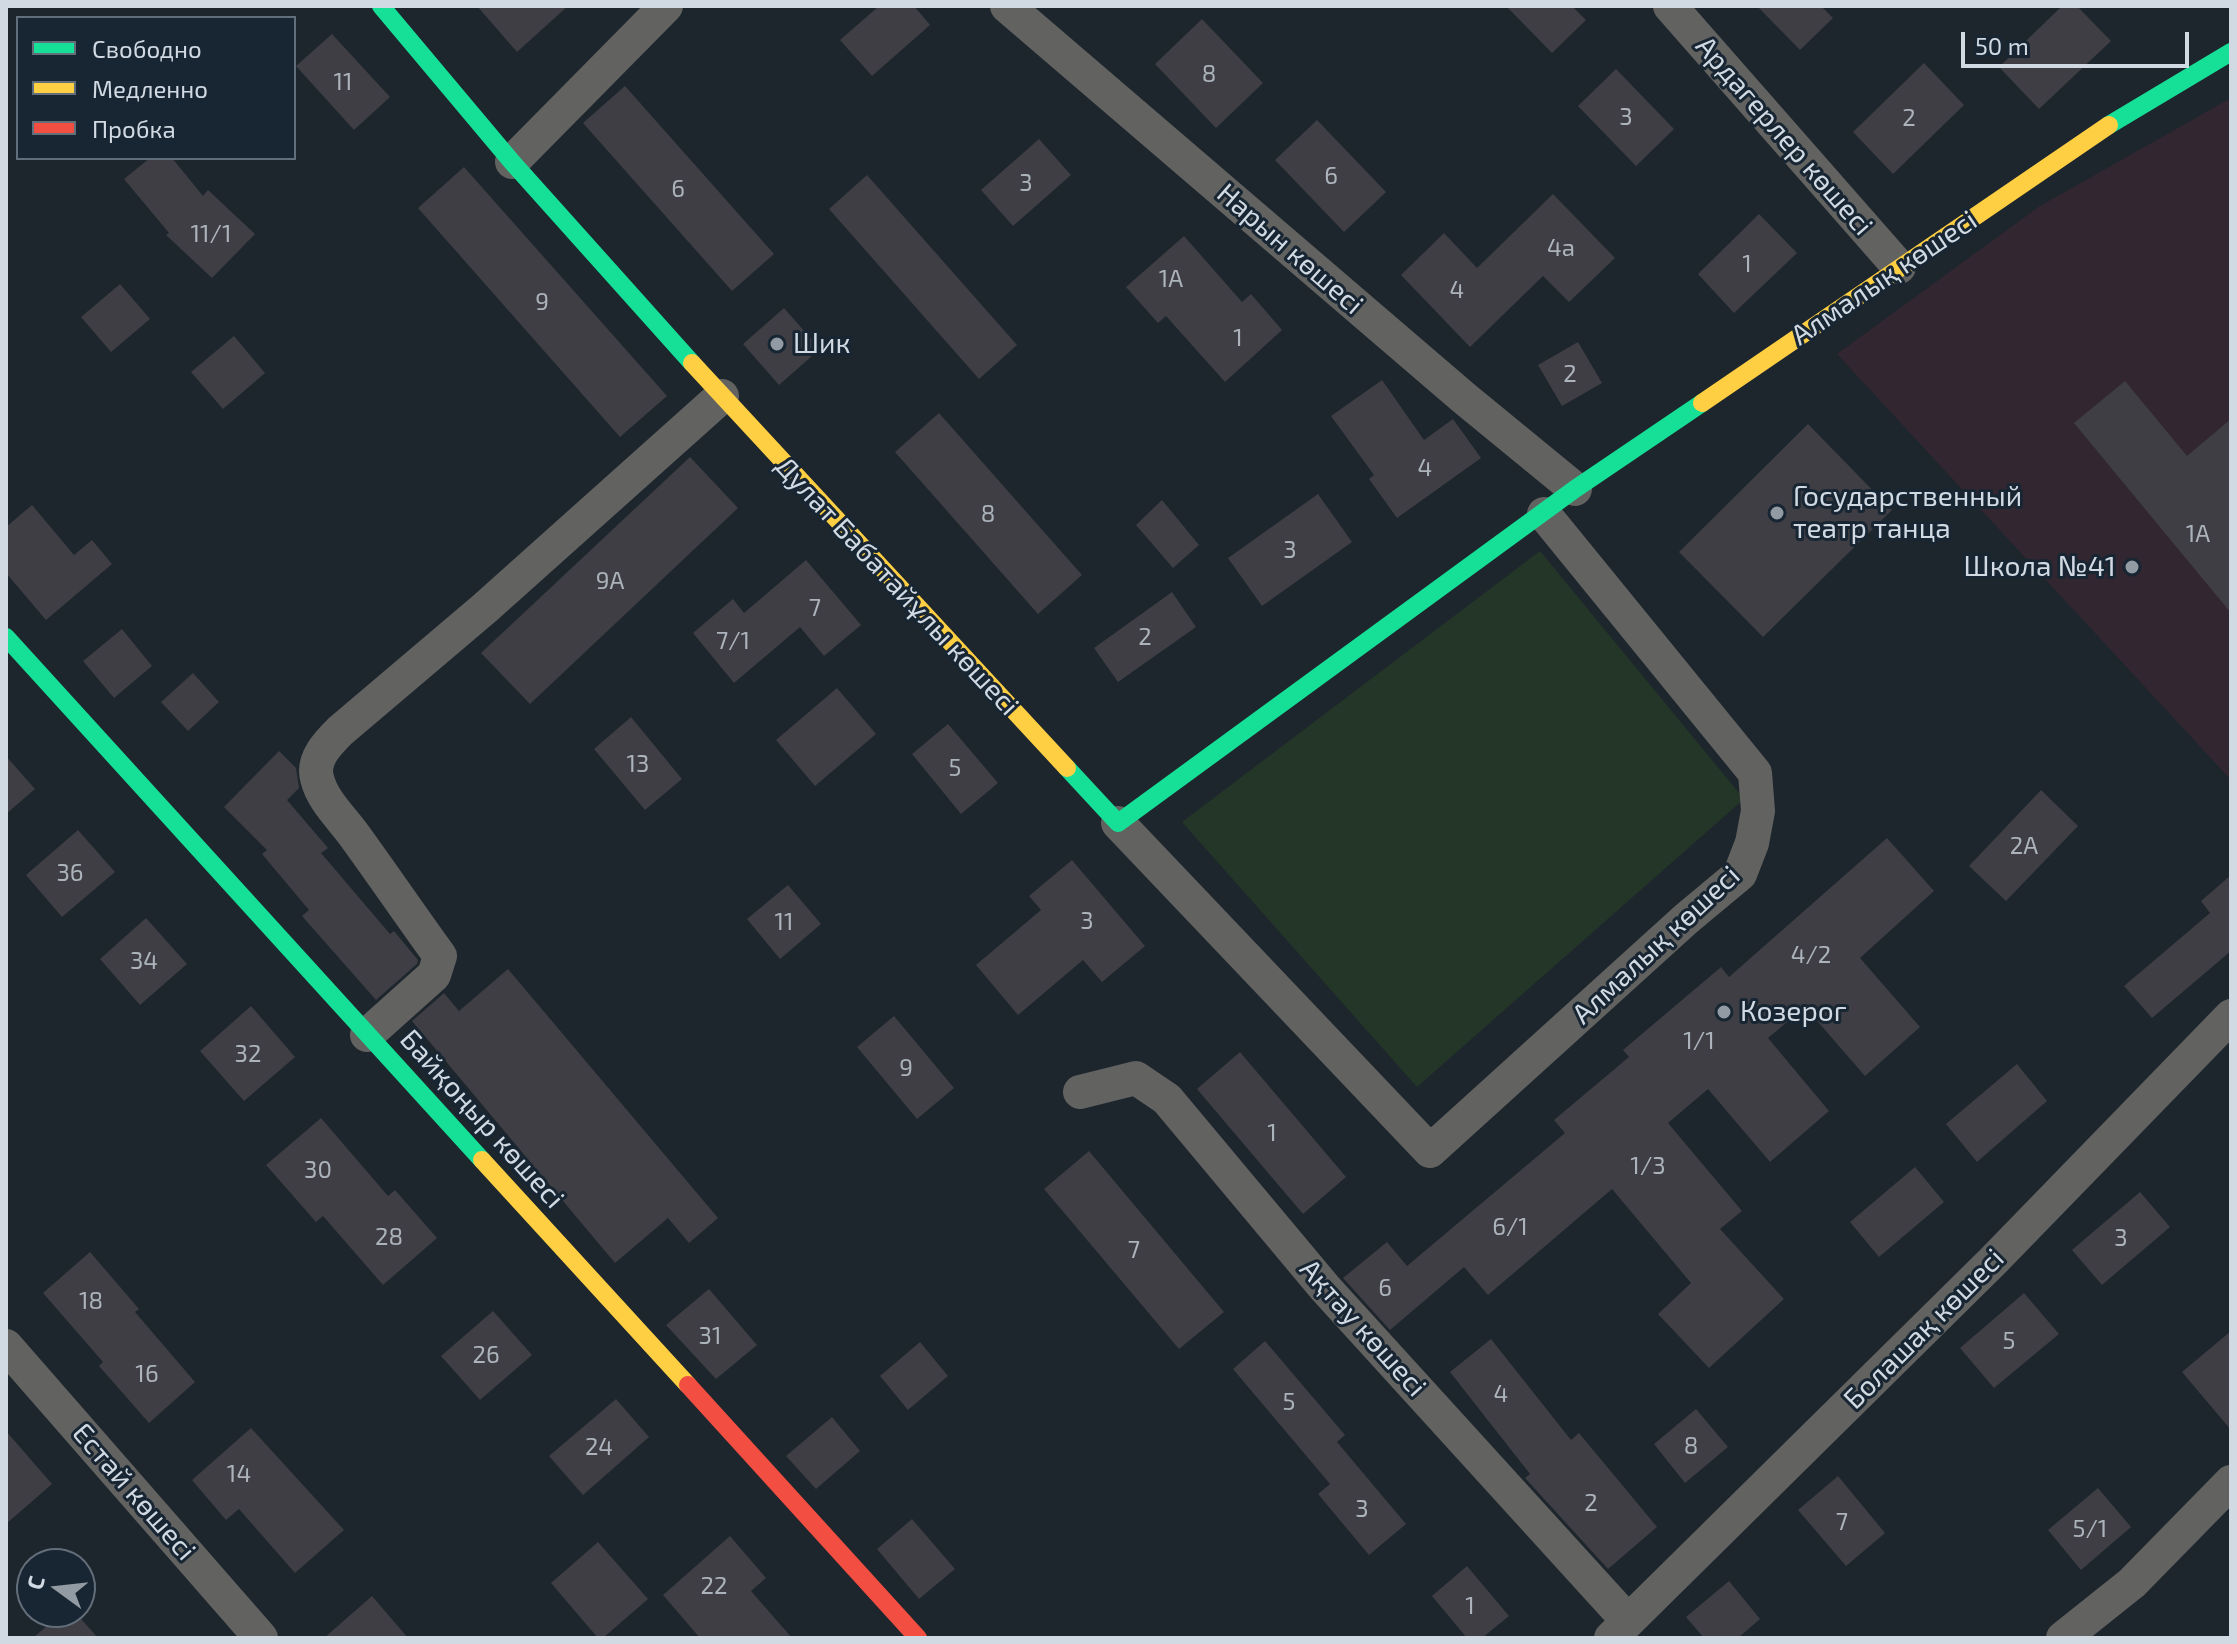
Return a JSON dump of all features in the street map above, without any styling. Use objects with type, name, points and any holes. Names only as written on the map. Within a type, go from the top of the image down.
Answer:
[{"type":"street","name":"Дулат Бабатайұлы көшесі","points":[[381,6],[512,162],[722,396],[1118,823],[1430,1151]]},
{"type":"street","points":[[512,162],[666,6]]},
{"type":"street","name":"Нарын көшесі","points":[[1007,6],[1464,398],[1575,489]]},
{"type":"street","name":"Ардагерлер көшесі","points":[[1670,6],[1899,267]]},
{"type":"street","name":"Алмалық көшесі","points":[[1118,823],[1575,489],[2111,124],[2231,52]]},
{"type":"street","points":[[367,1035],[434,975],[440,956],[325,798],[316,777],[317,760],[340,731],[485,608],[722,396]]},
{"type":"street","name":"Алмалық көшесі","points":[[1430,1151],[1740,874],[1752,843],[1758,811],[1755,773],[1544,514]]},
{"type":"street","name":"Байқоңыр көшесі","points":[[6,637],[918,1638]]},
{"type":"street","name":"Болашақ көшесі","points":[[1620,1630],[1993,1261],[2231,1016]]},
{"type":"street","name":"Ақтау көшесі","points":[[1080,1092],[1136,1078],[1167,1099],[1325,1288],[1620,1630]]},
{"type":"street","name":"Естай көшесі","points":[[6,1346],[261,1638]]},
{"type":"street","points":[[2063,1638],[2132,1583],[2231,1482]]},
{"type":"shaded area","name":"Школа №41","points":[[2231,98],[2231,780],[1837,354],[2040,206]]},
{"type":"green space","points":[[1540,551],[1744,799],[1417,1087],[1182,822]]},
{"type":"building","points":[[477,6],[568,6],[517,52]]},
{"type":"building","points":[[879,6],[914,6],[930,25],[872,76],[840,40]]},
{"type":"building","points":[[1506,6],[1572,6],[1586,20],[1552,53]]},
{"type":"building","points":[[1757,6],[1821,6],[1833,18],[1800,50]]},
{"type":"building","points":[[2062,6],[2077,6],[2111,41],[2039,109],[1999,67]]},
{"type":"building","points":[[1202,19],[1263,83],[1216,128],[1155,64]]},
{"type":"building","points":[[332,34],[390,97],[354,130],[296,66]]},
{"type":"building","points":[[1924,63],[1964,105],[1893,174],[1853,132]]},
{"type":"building","points":[[1616,69],[1674,129],[1636,166],[1578,106]]},
{"type":"building","points":[[625,86],[774,254],[732,291],[583,123]]},
{"type":"building","points":[[1317,120],[1386,192],[1344,232],[1275,160]]},
{"type":"building","points":[[1039,139],[1071,175],[1013,226],[981,190]]},
{"type":"building","points":[[148,160],[174,160],[203,196],[208,190],[255,234],[212,278],[166,235],[169,233],[124,179]]},
{"type":"building","points":[[464,167],[667,396],[620,437],[418,208]]},
{"type":"building","points":[[867,175],[1017,345],[979,379],[829,209]]},
{"type":"building","points":[[1553,194],[1615,258],[1569,302],[1543,276],[1470,347],[1401,275],[1444,233],[1477,268]]},
{"type":"building","points":[[1759,214],[1797,253],[1734,313],[1698,274]]},
{"type":"building","points":[[1184,236],[1242,302],[1251,294],[1282,330],[1225,382],[1166,316],[1158,323],[1126,287]]},
{"type":"building","points":[[120,284],[150,319],[111,352],[81,317]]},
{"type":"building","points":[[784,308],[820,349],[779,385],[743,344]]},
{"type":"building","points":[[234,336],[265,373],[223,409],[191,372]]},
{"type":"building","points":[[1578,342],[1602,383],[1562,406],[1538,365]]},
{"type":"building","points":[[1382,380],[1424,440],[1453,419],[1481,458],[1397,518],[1369,479],[1374,475],[1331,416]]},
{"type":"building","points":[[2125,381],[2187,456],[2231,419],[2231,613],[2074,423]]},
{"type":"building","points":[[939,413],[1082,575],[1038,614],[895,452]]},
{"type":"building","points":[[1808,424],[1892,510],[1763,637],[1679,552]]},
{"type":"building","points":[[690,457],[738,508],[530,704],[481,653]]},
{"type":"building","points":[[1318,494],[1352,542],[1262,606],[1228,558]]},
{"type":"building","points":[[1162,500],[1199,545],[1173,568],[1136,525]]},
{"type":"building","points":[[32,505],[74,555],[92,540],[112,564],[46,620],[6,573],[6,527]]},
{"type":"building","points":[[806,560],[861,625],[824,656],[800,627],[734,683],[693,633],[733,599],[744,613]]},
{"type":"building","points":[[1172,592],[1196,627],[1118,682],[1094,648]]},
{"type":"building","points":[[122,629],[152,666],[114,698],[83,661]]},
{"type":"building","points":[[193,673],[219,702],[188,731],[161,702]]},
{"type":"building","points":[[837,688],[876,734],[815,786],[776,740]]},
{"type":"building","points":[[631,717],[682,779],[645,810],[594,749]]},
{"type":"building","points":[[948,724],[998,783],[961,814],[912,754]]},
{"type":"building","points":[[279,751],[296,768],[299,788],[287,800],[328,848],[321,853],[390,934],[394,931],[418,960],[376,1000],[302,916],[309,910],[262,854],[267,850],[224,807]]},
{"type":"building","points":[[6,756],[35,789],[6,814]]},
{"type":"building","points":[[2041,790],[2078,826],[2006,901],[1969,866]]},
{"type":"building","points":[[78,830],[115,872],[62,917],[26,875]]},
{"type":"building","points":[[1887,838],[1934,891],[1860,958],[1920,1027],[1865,1076],[1805,1007],[1768,1038],[1829,1111],[1770,1162],[1708,1089],[1668,1123],[1742,1211],[1720,1229],[1784,1299],[1709,1368],[1658,1314],[1691,1283],[1612,1189],[1488,1295],[1464,1267],[1390,1330],[1343,1278],[1387,1242],[1407,1266],[1565,1133],[1554,1120],[1629,1057],[1623,1050],[1721,967],[1729,977]]},
{"type":"building","points":[[1072,860],[1145,946],[1102,982],[1083,960],[1018,1015],[976,965],[1041,910],[1029,896]]},
{"type":"building","points":[[2231,875],[2231,951],[2152,1018],[2124,986],[2210,913],[2201,901]]},
{"type":"building","points":[[788,885],[821,924],[780,959],[747,919]]},
{"type":"building","points":[[146,918],[187,964],[140,1005],[100,959]]},
{"type":"building","points":[[508,969],[718,1218],[689,1243],[668,1218],[615,1263],[412,1021],[444,993],[459,1011]]},
{"type":"building","points":[[251,1006],[295,1057],[244,1101],[200,1051]]},
{"type":"building","points":[[894,1016],[954,1088],[917,1119],[857,1047]]},
{"type":"building","points":[[1240,1052],[1346,1177],[1303,1214],[1197,1089]]},
{"type":"building","points":[[2017,1064],[2047,1101],[1977,1162],[1946,1124]]},
{"type":"building","points":[[321,1118],[388,1196],[395,1190],[437,1238],[383,1285],[323,1216],[316,1222],[266,1165]]},
{"type":"building","points":[[1089,1151],[1224,1312],[1179,1349],[1044,1189]]},
{"type":"building","points":[[1915,1167],[1944,1202],[1879,1257],[1850,1222]]},
{"type":"building","points":[[2140,1192],[2170,1227],[2102,1285],[2072,1250]]},
{"type":"building","points":[[90,1252],[139,1309],[135,1312],[195,1382],[149,1423],[99,1366],[103,1362],[43,1293]]},
{"type":"building","points":[[709,1289],[757,1345],[716,1379],[666,1325]]},
{"type":"building","points":[[2024,1293],[2059,1334],[1994,1388],[1960,1348]]},
{"type":"building","points":[[493,1311],[532,1355],[480,1400],[441,1356]]},
{"type":"building","points":[[2231,1331],[2231,1430],[2182,1372]]},
{"type":"building","points":[[1491,1339],[1571,1440],[1579,1433],[1657,1527],[1608,1569],[1525,1478],[1530,1474],[1450,1372]]},
{"type":"building","points":[[1265,1341],[1345,1435],[1337,1442],[1406,1524],[1369,1555],[1318,1494],[1330,1484],[1233,1369]]},
{"type":"building","points":[[920,1342],[948,1376],[908,1410],[880,1376]]},
{"type":"building","points":[[616,1399],[649,1437],[583,1495],[549,1456]]},
{"type":"building","points":[[1696,1409],[1728,1447],[1685,1483],[1654,1444]]},
{"type":"building","points":[[832,1417],[860,1451],[816,1489],[786,1456]]},
{"type":"building","points":[[251,1428],[344,1530],[295,1573],[239,1509],[226,1520],[192,1480]]},
{"type":"building","points":[[6,1431],[52,1484],[6,1524]]},
{"type":"building","points":[[1838,1476],[1885,1533],[1846,1566],[1798,1510]]},
{"type":"building","points":[[2098,1488],[2131,1527],[2081,1570],[2048,1530]]},
{"type":"building","points":[[912,1519],[955,1569],[919,1599],[877,1549]]},
{"type":"building","points":[[730,1536],[766,1578],[751,1591],[792,1638],[700,1638],[663,1595]]},
{"type":"building","points":[[598,1542],[648,1599],[603,1638],[598,1638],[551,1583]]},
{"type":"building","points":[[1467,1566],[1509,1616],[1482,1638],[1467,1638],[1432,1596]]},
{"type":"building","points":[[1729,1581],[1760,1619],[1738,1638],[1704,1638],[1686,1617]]},
{"type":"building","points":[[372,1596],[408,1638],[324,1638]]},
{"type":"building","points":[[45,1628],[89,1628],[98,1638],[33,1638]]},
{"type":"traffic: fast","points":[[381,6],[512,162],[692,363]]},
{"type":"traffic: fast","points":[[2109,125],[2231,52]]},
{"type":"traffic: fast","points":[[1067,768],[1118,823],[1575,489],[1702,403]]},
{"type":"traffic: fast","points":[[6,637],[482,1160]]},
{"type":"traffic: slow","points":[[1702,403],[2109,125]]},
{"type":"traffic: slow","points":[[692,363],[1067,768]]},
{"type":"traffic: slow","points":[[482,1160],[688,1385]]},
{"type":"traffic: jam","points":[[688,1385],[918,1638]]},
{"type":"place","name":"Шик","points":[[777,344]]},
{"type":"place","name":"Государственный театр танца","points":[[1777,513]]},
{"type":"place","name":"Школа №41","points":[[2132,567]]},
{"type":"place","name":"Козерог","points":[[1724,1012]]}]
